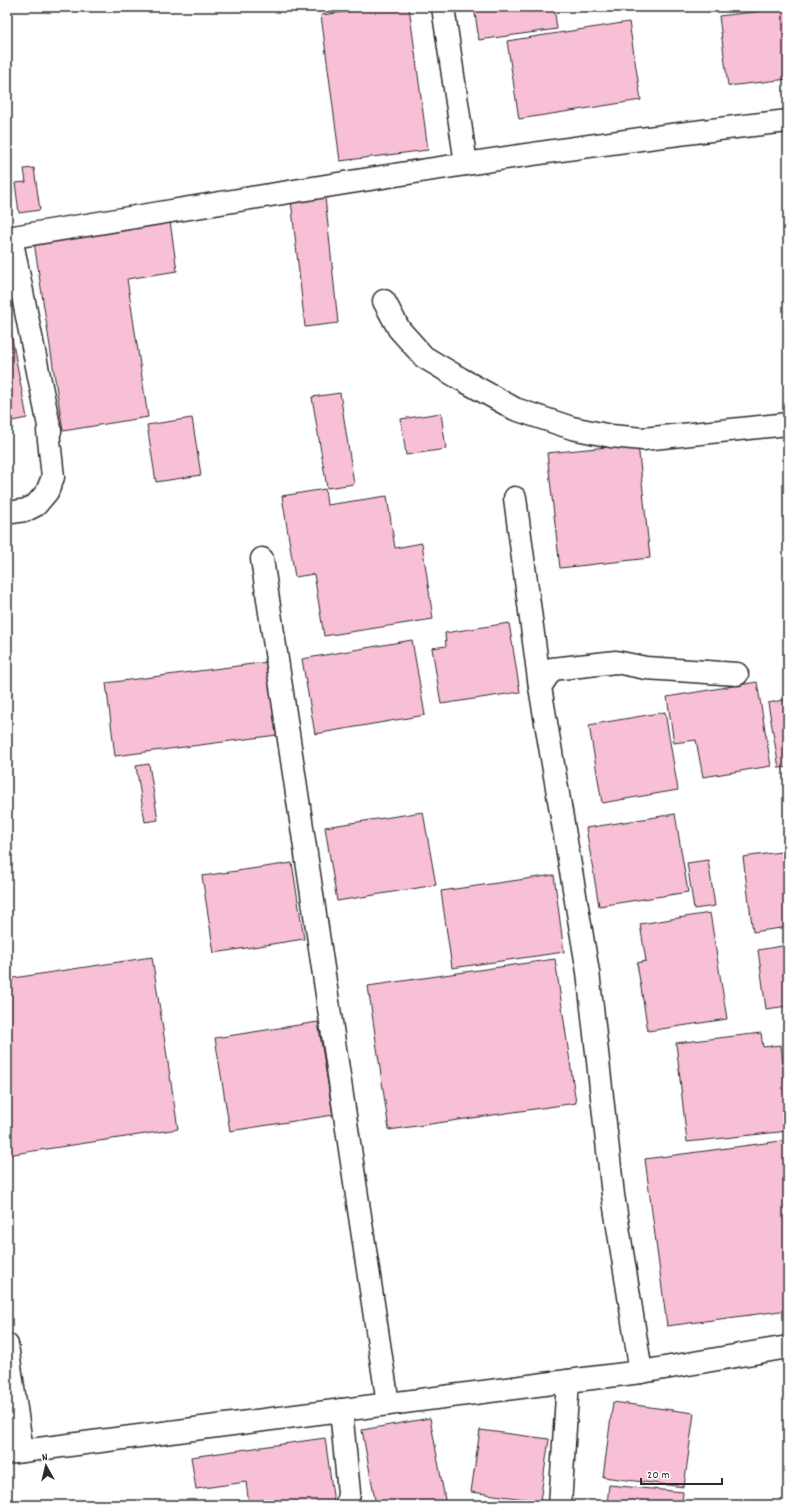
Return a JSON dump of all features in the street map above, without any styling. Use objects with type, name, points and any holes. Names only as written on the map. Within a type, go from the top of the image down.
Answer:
[{"type":"street","points":[[443,7],[466,164]]},
{"type":"street","points":[[7,513],[26,510],[36,505],[47,492],[53,477],[48,431],[50,431],[9,237],[466,164],[682,132],[788,121]]},
{"type":"street","points":[[384,301],[399,329],[424,357],[515,409],[572,428],[611,436],[643,439],[788,424]]},
{"type":"street","points":[[515,498],[540,687],[588,972],[613,1195],[641,1372]]},
{"type":"street","points":[[262,559],[388,1404]]},
{"type":"street","points":[[540,687],[552,669],[616,662],[646,668],[737,674]]},
{"type":"street","points":[[7,1345],[15,1452],[641,1372],[788,1347]]},
{"type":"street","points":[[560,1505],[568,1381]]},
{"type":"street","points":[[341,1410],[349,1493],[347,1505]]},
{"type":"building","points":[[382,7],[409,7],[428,150],[340,161],[321,15]]},
{"type":"building","points":[[474,7],[554,7],[557,29],[479,40]]},
{"type":"building","points":[[788,8],[788,79],[728,86],[719,16]]},
{"type":"building","points":[[629,22],[641,100],[519,119],[507,41]]},
{"type":"building","points":[[34,168],[40,210],[19,213],[15,183],[26,182],[24,169]]},
{"type":"building","points":[[325,197],[338,323],[305,327],[291,200]]},
{"type":"building","points":[[170,221],[177,271],[127,279],[148,417],[63,431],[34,242]]},
{"type":"building","points":[[7,312],[27,418],[7,422]]},
{"type":"building","points":[[340,393],[354,484],[327,488],[312,397]]},
{"type":"building","points":[[441,413],[446,449],[406,455],[401,419]]},
{"type":"building","points":[[192,418],[201,475],[156,482],[147,425]]},
{"type":"building","points":[[638,444],[650,558],[560,568],[547,453]]},
{"type":"building","points":[[325,489],[327,505],[387,496],[395,548],[422,543],[433,619],[324,636],[314,574],[295,577],[282,496]]},
{"type":"building","points":[[509,623],[520,692],[441,704],[432,648],[446,646],[445,633]]},
{"type":"building","points":[[412,640],[425,715],[315,734],[302,659]]},
{"type":"building","points":[[268,662],[277,735],[115,756],[106,683]]},
{"type":"building","points":[[757,682],[771,766],[703,777],[696,740],[674,743],[667,697]]},
{"type":"building","points":[[788,699],[788,767],[779,768],[768,703]]},
{"type":"building","points":[[665,712],[678,790],[602,803],[589,725]]},
{"type":"building","points":[[149,764],[158,820],[145,822],[136,766]]},
{"type":"building","points":[[423,812],[436,885],[337,901],[325,827]]},
{"type":"building","points":[[675,814],[688,892],[599,906],[586,828]]},
{"type":"building","points":[[788,851],[788,927],[753,932],[743,857]]},
{"type":"building","points":[[708,860],[715,906],[694,909],[687,863]]},
{"type":"building","points":[[292,863],[304,939],[214,953],[202,876]]},
{"type":"building","points":[[554,875],[564,952],[452,968],[441,891]]},
{"type":"building","points":[[710,913],[727,1019],[648,1031],[637,963],[646,961],[640,924]]},
{"type":"building","points":[[788,945],[788,1006],[766,1009],[758,950]]},
{"type":"building","points":[[152,957],[178,1129],[7,1155],[7,979]]},
{"type":"building","points":[[555,959],[576,1103],[389,1130],[368,986]]},
{"type":"building","points":[[318,1022],[333,1115],[230,1131],[215,1038]]},
{"type":"building","points":[[761,1033],[763,1047],[781,1045],[788,1107],[788,1131],[687,1142],[676,1043]]},
{"type":"building","points":[[788,1140],[788,1310],[667,1326],[645,1159]]},
{"type":"building","points":[[613,1402],[694,1413],[684,1487],[603,1477]]},
{"type":"building","points":[[430,1418],[446,1505],[376,1505],[362,1430]]},
{"type":"building","points":[[480,1430],[549,1439],[540,1501],[471,1492]]},
{"type":"building","points":[[325,1438],[334,1503],[321,1505],[249,1505],[246,1482],[196,1489],[191,1457]]},
{"type":"building","points":[[609,1485],[683,1492],[682,1505],[607,1505]]}]
